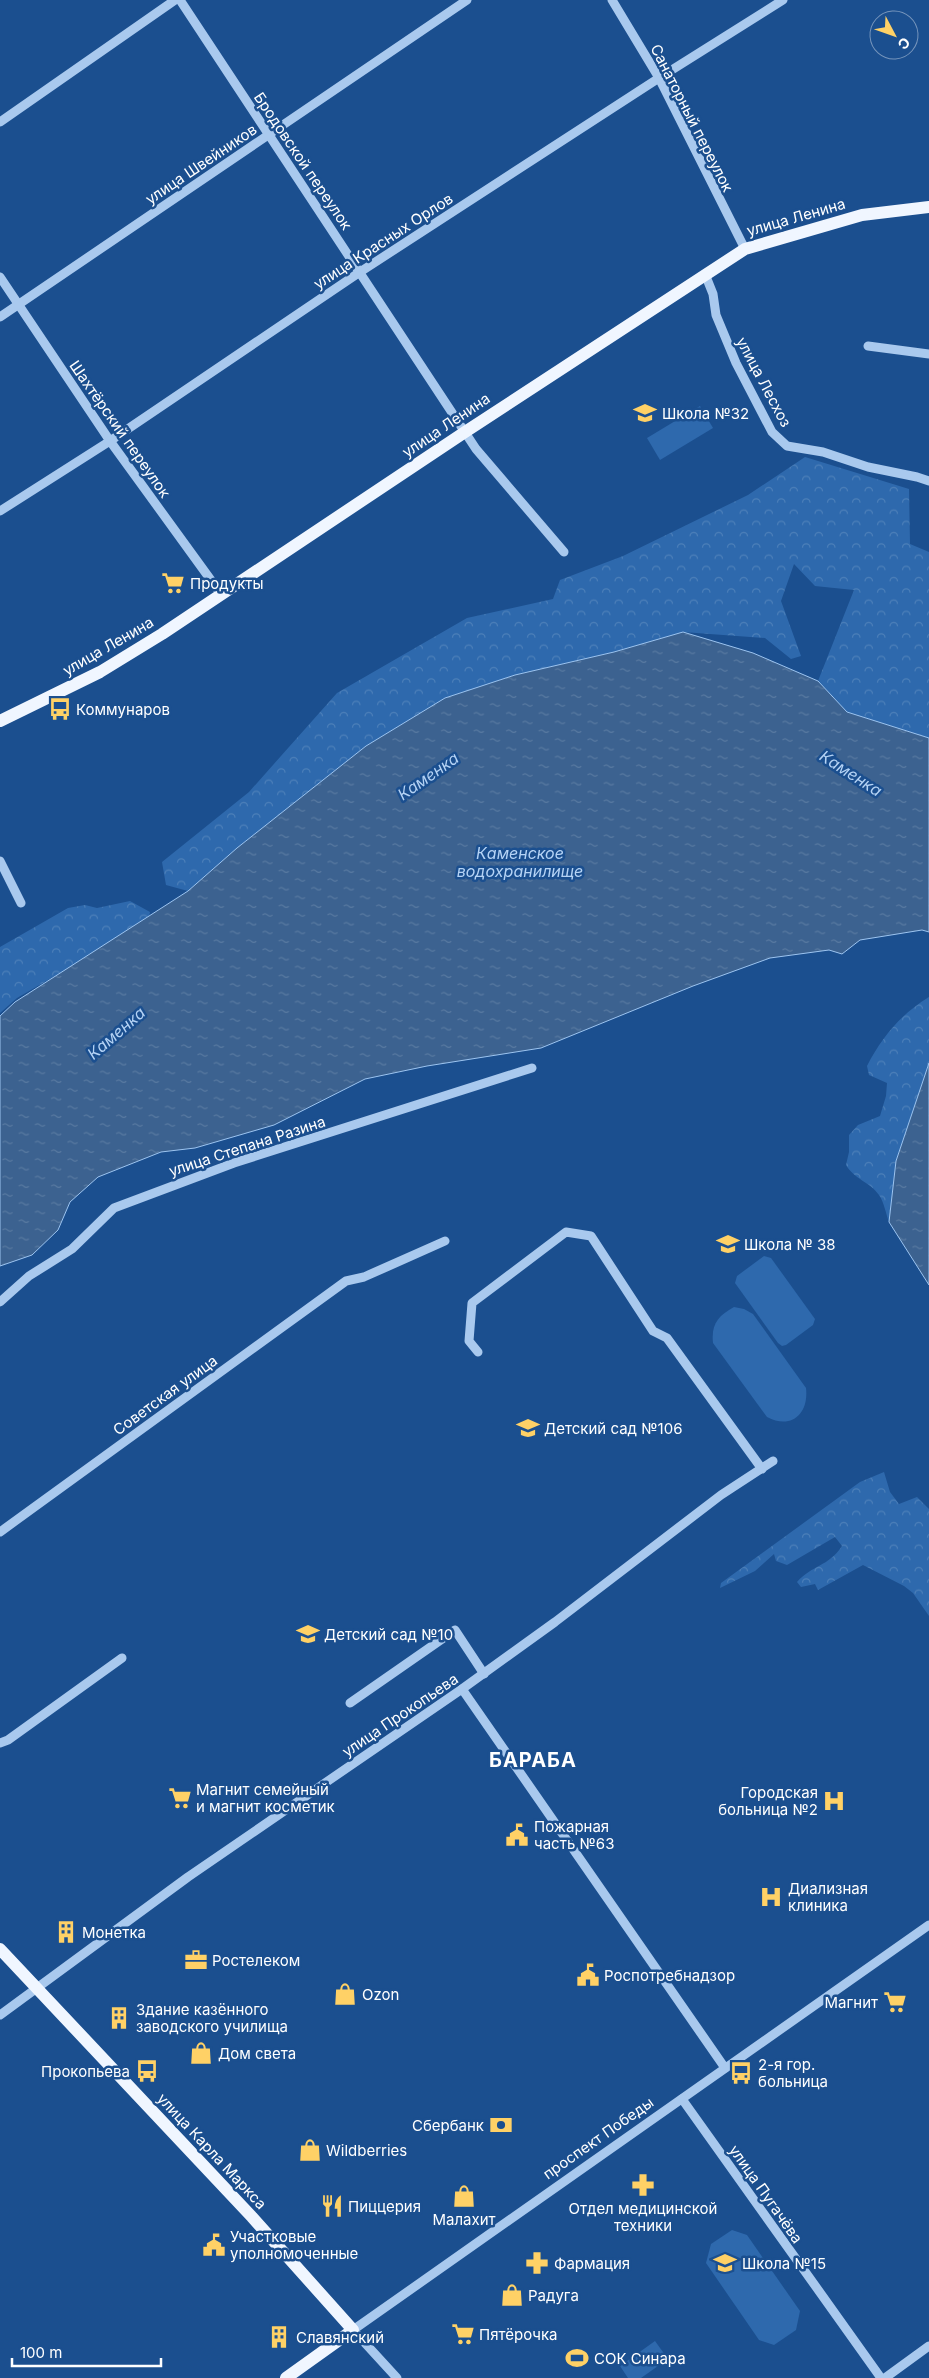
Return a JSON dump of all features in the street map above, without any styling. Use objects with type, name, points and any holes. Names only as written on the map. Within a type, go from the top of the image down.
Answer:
[{"type":"main road","name":"улица Ленина","points":[[0,721],[100,672],[162,634],[465,432],[745,249],[862,215],[929,207]]},
{"type":"main road","name":"улица Карла Маркса","points":[[0,1949],[38,1987],[247,2212],[353,2330]]},
{"type":"main road","name":"проспект Победы","points":[[286,2378],[353,2330]]},
{"type":"street","points":[[0,122],[175,0]]},
{"type":"street","name":"Бродовской переулок","points":[[180,0],[476,448],[564,552]]},
{"type":"street","name":"улица Швейников","points":[[0,316],[19,305],[467,0]]},
{"type":"street","name":"Санаторный переулок","points":[[612,0],[659,78],[745,249]]},
{"type":"street","name":"улица Красных Орлов","points":[[0,510],[110,441],[360,272],[659,78],[784,0]]},
{"type":"street","name":"улица Лесхоз","points":[[705,274],[713,294],[716,315],[736,363],[772,432],[787,446],[823,452],[868,468],[917,476],[929,481]]},
{"type":"street","name":"Шахтёрский переулок","points":[[0,277],[110,441],[221,594]]},
{"type":"street","points":[[868,346],[929,354]]},
{"type":"street","points":[[0,861],[21,903]]},
{"type":"street","name":"улица Степана Разина","points":[[0,1302],[29,1276],[72,1249],[114,1208],[234,1163],[532,1068]]},
{"type":"street","points":[[478,1352],[469,1341],[472,1303],[566,1232],[591,1236],[653,1331],[667,1338],[762,1469]]},
{"type":"street","name":"Советская улица","points":[[0,1532],[346,1281],[364,1277],[445,1241]]},
{"type":"street","name":"улица Прокопьева","points":[[0,2015],[188,1878],[484,1674],[721,1495],[773,1461]]},
{"type":"street","points":[[350,1704],[455,1630],[484,1674]]},
{"type":"street","points":[[0,1743],[8,1740],[122,1658]]},
{"type":"street","points":[[462,1689],[726,2068]]},
{"type":"street","name":"проспект Победы","points":[[353,2330],[929,1925]]},
{"type":"street","name":"улица Пугачёва","points":[[682,2099],[881,2378]]},
{"type":"street","name":"улица Карла Маркса","points":[[353,2330],[397,2378]]},
{"type":"street","points":[[885,2378],[929,2346]]},
{"type":"green space","points":[[700,406],[713,428],[660,460],[647,438]]},
{"type":"green space","points":[[805,457],[909,489],[910,544],[929,552],[929,738],[847,712],[818,681],[854,590],[815,586],[794,564],[781,601],[801,656],[791,659],[765,638],[683,632],[614,652],[515,675],[445,698],[366,746],[237,848],[188,891],[166,885],[162,862],[249,792],[337,693],[467,618],[553,599],[560,580],[623,556],[748,495]]},
{"type":"green space","points":[[130,901],[150,912],[148,922],[17,998],[0,1013],[0,947],[68,908],[85,905],[97,908]]},
{"type":"green space","points":[[929,997],[929,1063],[896,1161],[889,1222],[879,1195],[853,1174],[846,1165],[849,1152],[849,1135],[858,1125],[880,1116],[886,1096],[887,1083],[869,1075],[867,1066],[873,1055],[893,1027]]},
{"type":"green space","points":[[764,1256],[771,1258],[815,1319],[813,1325],[782,1346],[735,1283],[737,1276]]},
{"type":"green space","points":[[734,1307],[744,1309],[753,1314],[806,1388],[805,1405],[797,1417],[784,1422],[767,1417],[713,1343],[713,1331],[717,1321]]},
{"type":"green space","points":[[884,1472],[890,1492],[899,1504],[917,1497],[929,1509],[929,1616],[913,1593],[904,1586],[863,1565],[818,1590],[815,1584],[801,1587],[797,1582],[803,1576],[826,1562],[842,1546],[835,1537],[787,1565],[776,1561],[774,1554],[755,1571],[720,1588],[721,1583],[860,1482]]},
{"type":"green space","points":[[732,2230],[747,2235],[800,2311],[796,2330],[774,2345],[759,2340],[706,2263],[711,2244]]},
{"type":"green space","points":[[655,2341],[668,2359],[641,2378],[628,2378],[620,2366]]},
{"type":"water","name":"Каменское водохранилище","points":[[683,632],[753,653],[818,681],[847,712],[929,738],[929,932],[922,930],[860,940],[842,954],[829,950],[770,958],[693,986],[541,1048],[427,1066],[365,1079],[274,1125],[195,1148],[161,1152],[98,1177],[70,1202],[58,1230],[32,1255],[0,1266],[0,1016],[15,1002],[188,891],[237,848],[366,746],[445,698],[515,675],[614,652]]},
{"type":"water","points":[[929,1063],[929,1285],[889,1222],[896,1161]]},
{"type":"place","name":"Школа №32","points":[[645,413]]},
{"type":"place","name":"Продукты","points":[[173,583]]},
{"type":"place","name":"Коммунаров","points":[[60,709]]},
{"type":"place","name":"Школа № 38","points":[[728,1244]]},
{"type":"place","name":"Детский сад №106","points":[[528,1428]]},
{"type":"place","name":"Детский сад №10","points":[[308,1634]]},
{"type":"place","name":"Магнит семейный и магнит косметик","points":[[180,1798]]},
{"type":"place","name":"Городская больница №2","points":[[834,1801]]},
{"type":"place","name":"Пожарная часть №63","points":[[517,1835]]},
{"type":"place","name":"Диализная клиника","points":[[771,1897]]},
{"type":"place","name":"Монетка","points":[[66,1932]]},
{"type":"place","name":"Ростелеком","points":[[196,1960]]},
{"type":"place","name":"Роспотребнадзор","points":[[588,1975]]},
{"type":"place","name":"Ozon","points":[[345,1994]]},
{"type":"place","name":"Магнит","points":[[895,2002]]},
{"type":"place","name":"Здание казённого заводского училища","points":[[119,2018]]},
{"type":"place","name":"Дом света","points":[[201,2053]]},
{"type":"place","name":"Прокопьева","points":[[147,2071]]},
{"type":"place","name":"2-я гор. больница","points":[[741,2073]]},
{"type":"place","name":"Сбербанк","points":[[501,2125]]},
{"type":"place","name":"Wildberries","points":[[310,2150]]},
{"type":"place","name":"Отдел медицинской техники","points":[[643,2185]]},
{"type":"place","name":"Малахит","points":[[464,2196]]},
{"type":"place","name":"Пиццерия","points":[[332,2206]]},
{"type":"place","name":"Участковые уполномоченные","points":[[214,2245]]},
{"type":"place","name":"Фармация","points":[[537,2263]]},
{"type":"place","name":"Школа №15","points":[[725,2263]]},
{"type":"place","name":"Радуга","points":[[512,2295]]},
{"type":"place","name":"Пятёрочка","points":[[463,2334]]},
{"type":"place","name":"Славянский","points":[[279,2337]]},
{"type":"place","name":"СОК Синара","points":[[577,2358]]},
{"type":"district","name":"БАРАБА","points":[[533,1760]]},
{"type":"water label","name":"Каменка","points":[[851,773]]},
{"type":"water label","name":"Каменка","points":[[428,776]]},
{"type":"water label","name":"Каменка","points":[[116,1033]]}]
